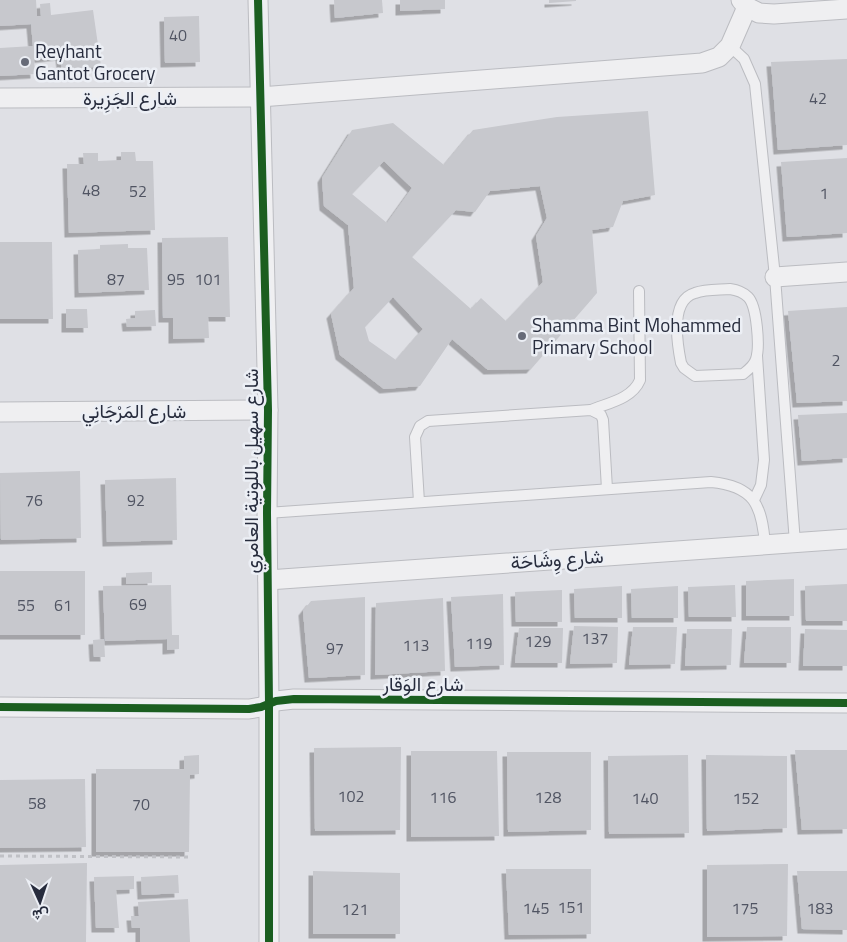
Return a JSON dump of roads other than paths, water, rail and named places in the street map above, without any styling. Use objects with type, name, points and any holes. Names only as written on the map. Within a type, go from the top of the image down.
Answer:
[{"type":"street","name":"شارع سهيل باللوتية العامري","points":[[258,0],[268,410],[266,512],[269,704],[268,942]]},
{"type":"street","points":[[730,46],[744,3],[760,13],[774,14],[847,9]]},
{"type":"street","name":"شارع الجَزِيرة","points":[[0,98],[260,97],[702,62],[720,57],[730,46]]},
{"type":"street","points":[[775,277],[847,272]]},
{"type":"street","name":"شارع المَرْجَانِي","points":[[0,412],[268,410]]},
{"type":"street","name":"شارع وِشَاحَة","points":[[268,580],[847,539]]},
{"type":"street","name":"شارع الوَقار","points":[[0,707],[249,709],[269,704],[276,700],[294,699],[847,702]]},
{"type":"lane","points":[[730,46],[744,59],[755,84],[775,277],[796,543]]},
{"type":"lane","points":[[754,500],[760,485],[764,460],[755,309],[749,297],[730,289],[700,291],[687,296],[682,301],[677,317],[679,357],[684,368],[689,373],[695,376],[743,374],[754,364],[757,351]]},
{"type":"lane","points":[[419,502],[415,437],[420,426],[428,421],[591,410],[627,395],[638,386],[640,380],[639,291]]},
{"type":"lane","points":[[591,410],[601,415],[603,420],[607,489]]},
{"type":"lane","points":[[266,512],[711,482],[727,483],[742,490],[754,500],[764,525],[765,545]]},
{"type":"place","name":"Reyhant Gantot Grocery","points":[[25,62]]},
{"type":"place","name":"Shamma Bint Mohammed Primary School","points":[[522,336]]}]
